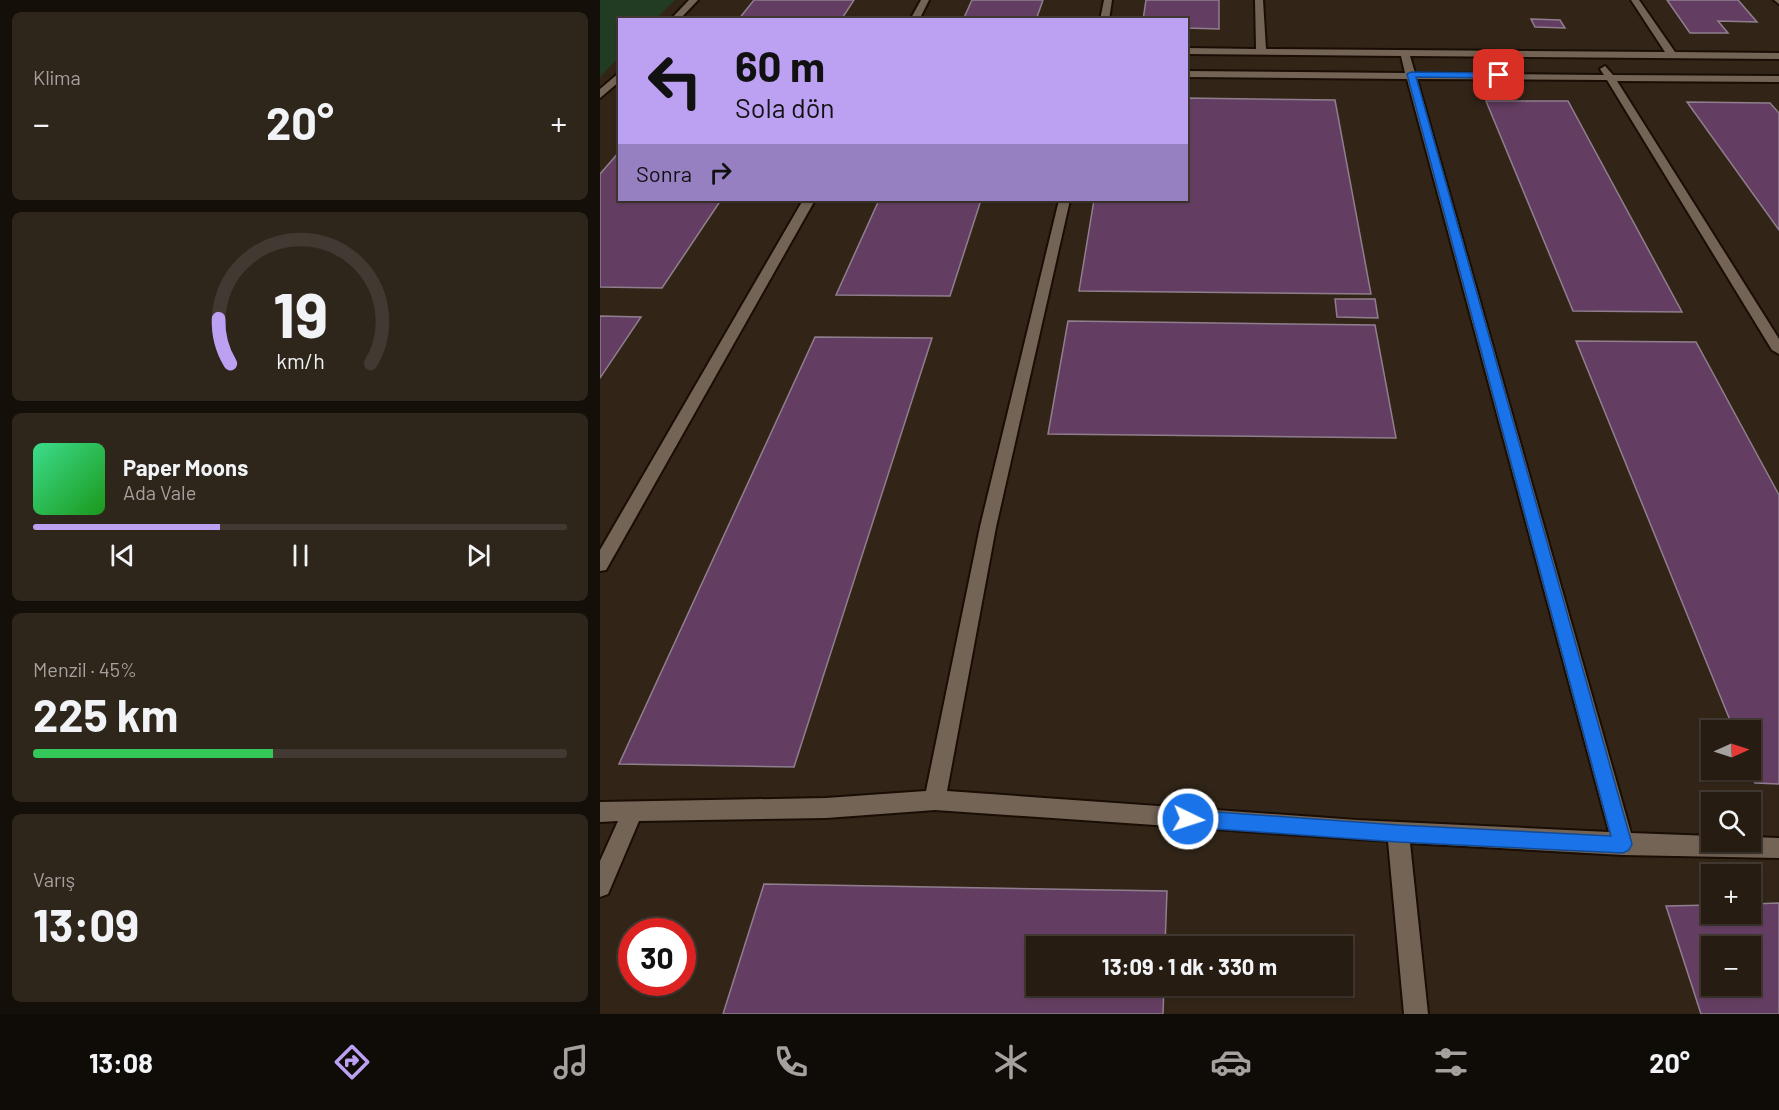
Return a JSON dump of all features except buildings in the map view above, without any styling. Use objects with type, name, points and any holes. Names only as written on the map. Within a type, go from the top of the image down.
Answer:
[{"type":"street","points":[[676,18],[694,0]]},
{"type":"street","points":[[915,18],[925,0]]},
{"type":"street","points":[[1104,18],[1108,0]]},
{"type":"street","points":[[1259,0],[1261,52]]},
{"type":"street","points":[[1635,0],[1672,55]]},
{"type":"street","points":[[1188,51],[1779,56]]},
{"type":"street","points":[[1405,54],[1623,844]]},
{"type":"street","points":[[1596,55],[1779,350]]},
{"type":"street","points":[[1188,74],[1411,74],[1779,79]]},
{"type":"street","points":[[600,95],[618,77]]},
{"type":"street","points":[[600,565],[808,201]]},
{"type":"street","points":[[935,800],[988,527],[1064,201]]},
{"type":"street","points":[[600,812],[826,808],[935,800],[1398,834],[1779,848]]},
{"type":"street","points":[[600,886],[633,812]]},
{"type":"street","points":[[1398,834],[1416,1014]]},
{"type":"green space","points":[[600,0],[675,0],[657,18],[618,18],[618,58],[600,77]]},
{"type":"route","points":[[1188,819],[1398,834],[1623,844],[1411,74],[1499,75]]}]
